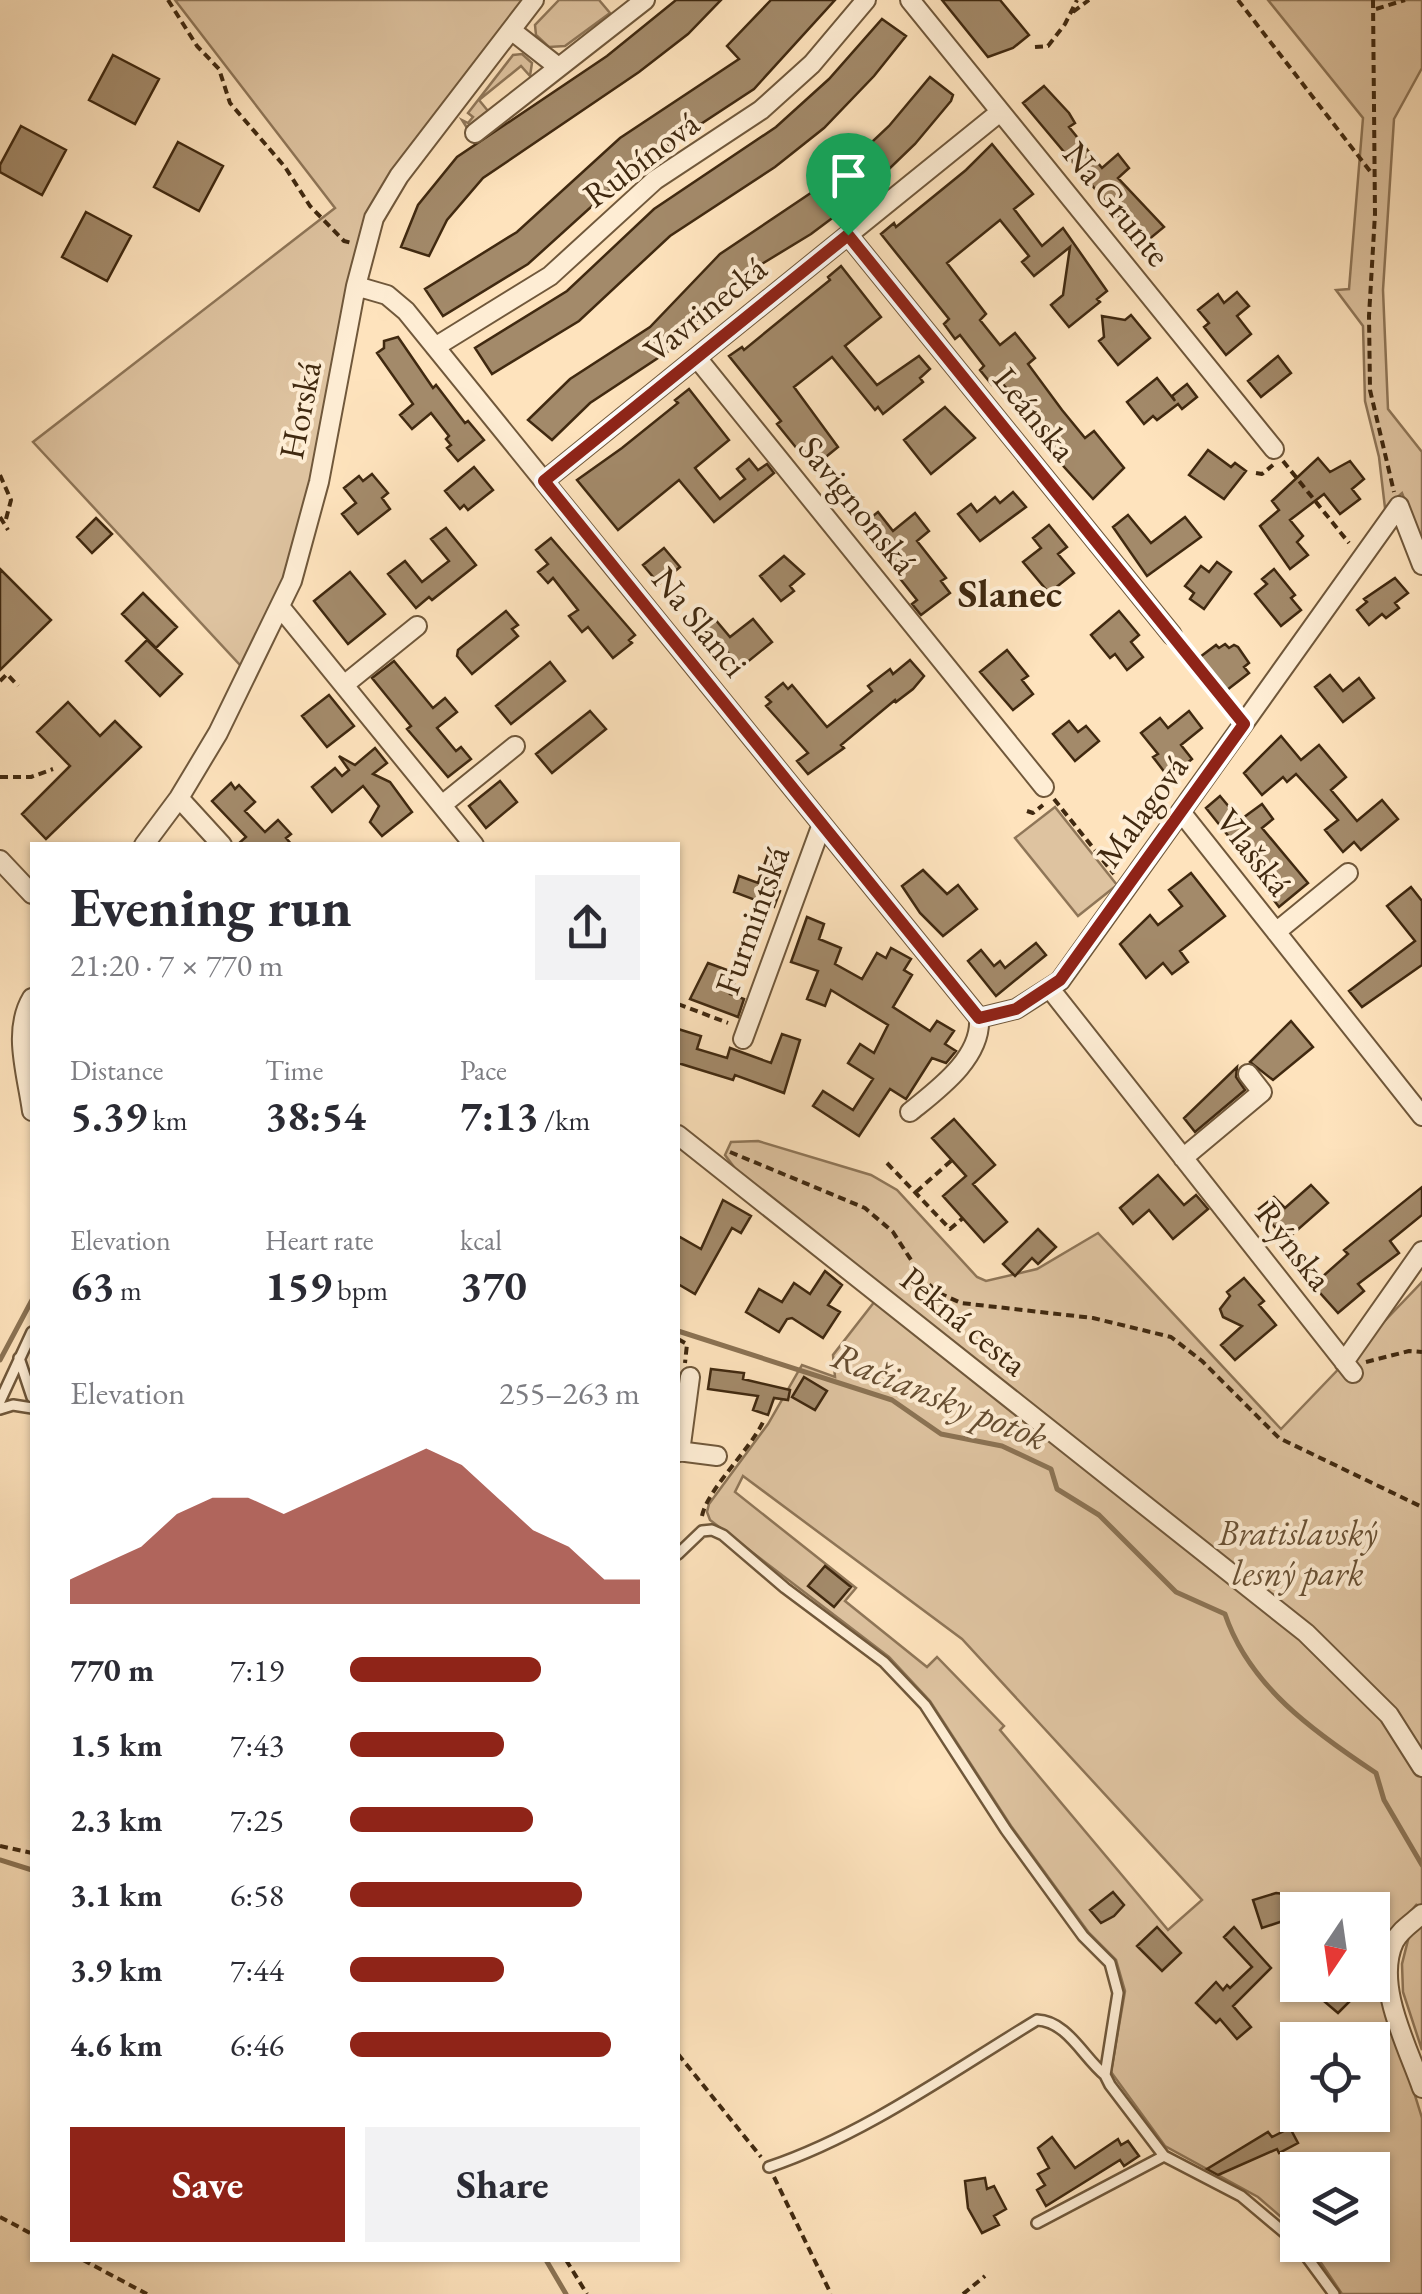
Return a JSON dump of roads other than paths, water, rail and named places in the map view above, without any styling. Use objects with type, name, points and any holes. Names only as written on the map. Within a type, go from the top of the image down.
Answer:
[{"type":"street","name":"Horská","points":[[146,842],[179,798],[243,687],[281,608],[310,522],[356,286],[374,218],[399,176],[534,0]]},
{"type":"street","points":[[475,133],[645,0]]},
{"type":"street","name":"Rubínová","points":[[435,347],[550,276],[654,180],[762,110],[824,52],[866,0]]},
{"type":"street","name":"Na Grunte","points":[[910,0],[1274,450]]},
{"type":"street","points":[[511,30],[557,66]]},
{"type":"street","name":"Vavrinecká","points":[[544,481],[1000,112]]},
{"type":"street","name":"Leánska","points":[[848,235],[1172,634]]},
{"type":"street","name":"Na Slanci","points":[[356,286],[387,296],[406,311],[979,1018]]},
{"type":"street","name":"Savignonská","points":[[697,358],[1044,787]]},
{"type":"street","name":"Malagová","points":[[979,1018],[1016,1009],[1051,990],[1399,506],[1422,565]]},
{"type":"street","points":[[281,608],[472,842]]},
{"type":"street","points":[[344,685],[417,626]]},
{"type":"street","points":[[442,806],[514,746]]},
{"type":"street","points":[[179,798],[219,842]]},
{"type":"street","name":"Vlašská","points":[[1182,812],[1422,1116]]},
{"type":"street","name":"Furmintská","points":[[745,1034],[822,824]]},
{"type":"street","points":[[0,860],[30,892]]},
{"type":"street","name":"Vlašská","points":[[1276,932],[1348,873]]},
{"type":"street","name":"Rýnska","points":[[1051,990],[1349,1363],[1422,1252]]},
{"type":"street","points":[[30,1002],[21,1030],[30,1096]]},
{"type":"street","points":[[910,1112],[952,1077],[978,1034],[979,1018]]},
{"type":"street","points":[[1183,1158],[1262,1092],[1248,1074]]},
{"type":"street","name":"Pekná cesta","points":[[680,1138],[1306,1633],[1389,1715],[1422,1767]]},
{"type":"street","points":[[680,1445],[690,1377]]},
{"type":"street","points":[[680,1452],[717,1456]]},
{"type":"street","points":[[1422,1914],[1396,1939],[1389,1966],[1392,1998],[1422,2088]]},
{"type":"lane","points":[[30,1336],[0,1405],[30,1408]]},
{"type":"lane","points":[[19,1358],[30,1391]]},
{"type":"lane","points":[[680,1552],[702,1531],[712,1530],[723,1536],[884,1662],[918,1696],[1006,1830],[1083,1936],[1110,1962],[1118,1994],[1105,2075]]},
{"type":"lane","points":[[769,2167],[802,2156],[904,2101],[1037,2020],[1060,2026],[1087,2060],[1105,2075],[1164,2156],[1241,2196],[1280,2230]]},
{"type":"lane","points":[[1038,2223],[1164,2156]]},
{"type":"lane","points":[[1310,2262],[1334,2294]]},
{"type":"waterway","name":"Račiansky potok","points":[[0,1360],[30,1304]]},
{"type":"waterway","name":"Račiansky potok","points":[[680,1332],[892,1400],[941,1434],[1002,1446],[1051,1469],[1057,1489],[1099,1515],[1176,1592],[1225,1614],[1236,1640],[1267,1685],[1307,1724],[1376,1773],[1384,1800],[1422,1865]]},
{"type":"waterway","points":[[0,1860],[30,1869]]},
{"type":"waterway","points":[[547,2262],[566,2294]]},
{"type":"district","name":"Slanec","points":[[1010,593]]},
{"type":"park label","name":"Bratislavský lesný park","points":[[1298,1553]]}]
